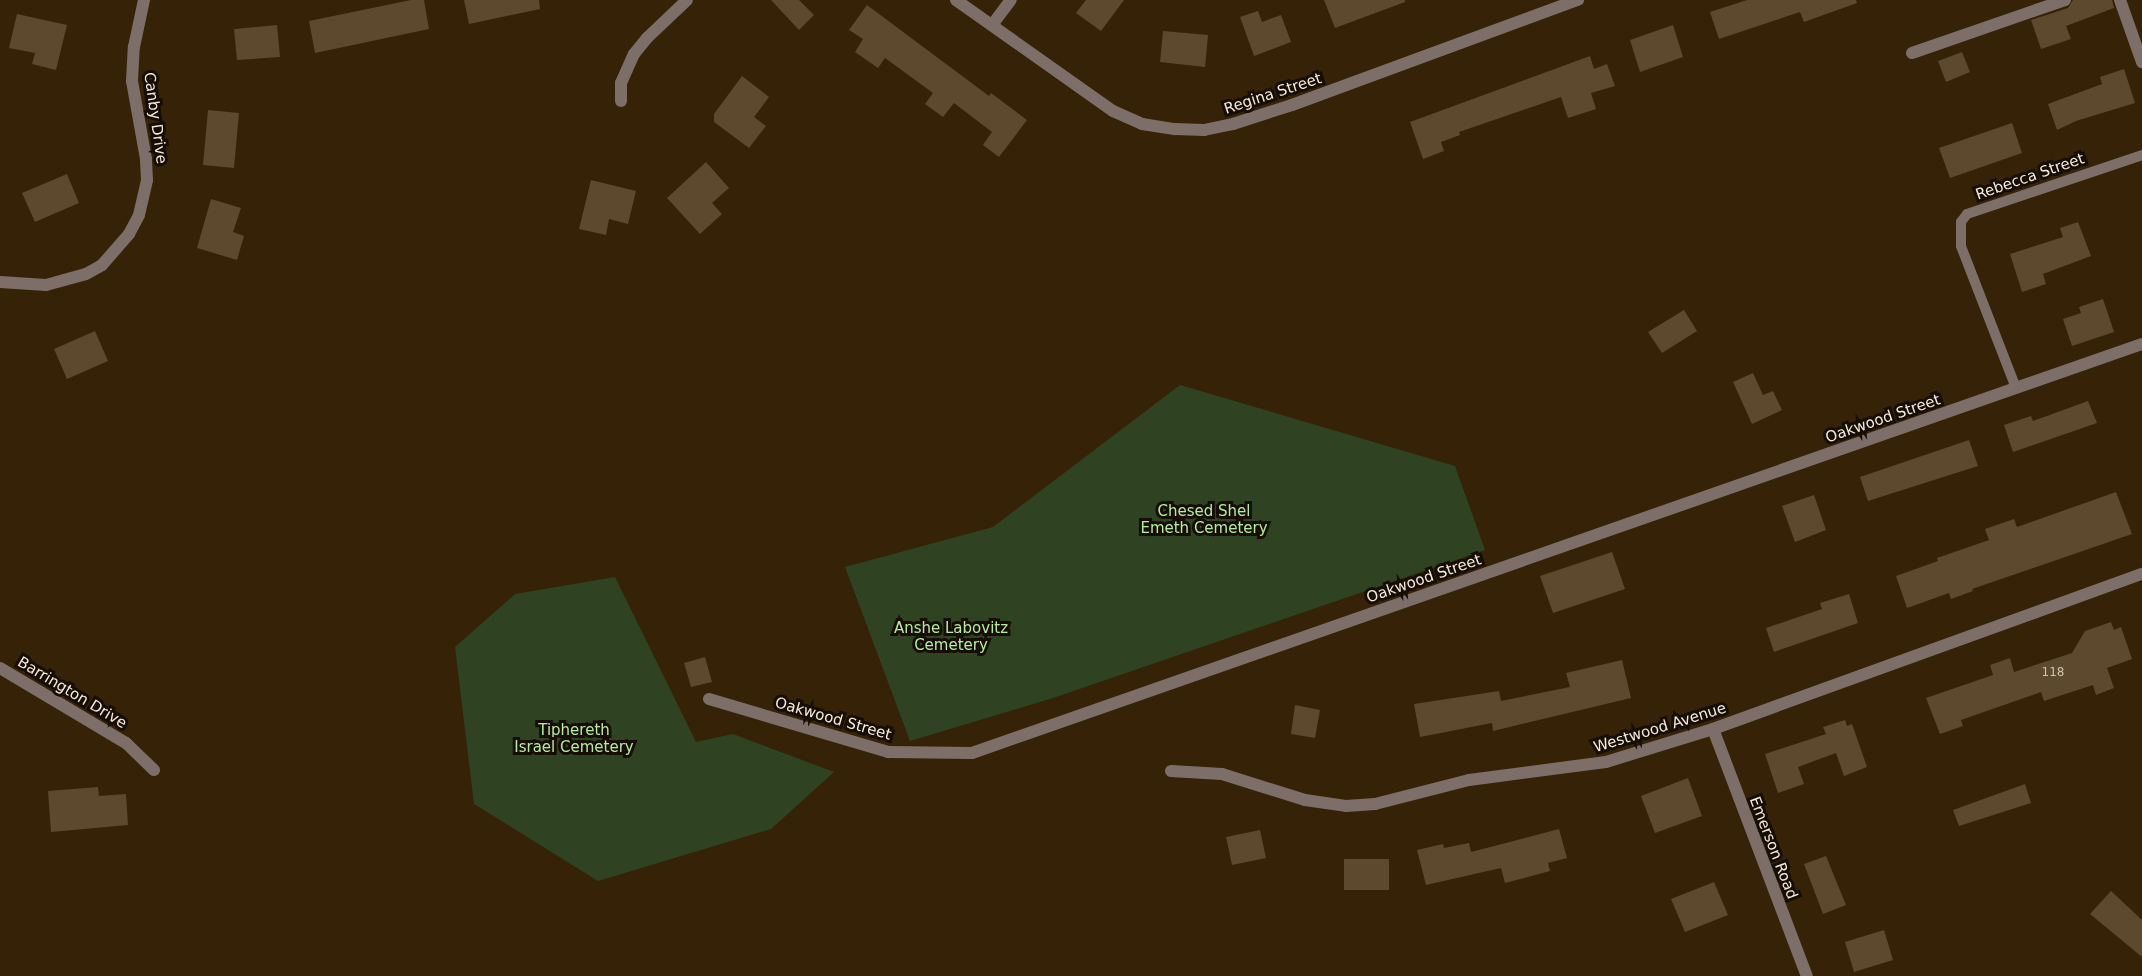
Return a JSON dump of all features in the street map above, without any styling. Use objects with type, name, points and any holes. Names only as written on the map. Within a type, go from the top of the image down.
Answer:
[{"type":"street","name":"Canby Drive","points":[[0,282],[46,285],[86,274],[102,265],[129,234],[139,215],[147,180],[146,159],[132,81],[134,47],[144,0]]},
{"type":"street","points":[[621,102],[621,83],[634,54],[647,38],[687,0]]},
{"type":"street","name":"Regina Street","points":[[957,0],[1113,111],[1142,124],[1204,130],[1233,124],[1292,105],[1578,0]]},
{"type":"street","points":[[992,25],[1011,0]]},
{"type":"street","points":[[1912,53],[2065,0]]},
{"type":"street","points":[[2121,0],[2142,62]]},
{"type":"street","name":"Oakwood Street","points":[[709,699],[888,752],[972,753],[2142,344]]},
{"type":"street","name":"Westwood Avenue","points":[[1170,771],[1222,774],[1305,800],[1336,805],[1375,804],[1469,780],[1606,762],[1713,729],[2142,574]]},
{"type":"street","name":"Barrington Drive","points":[[0,668],[126,743],[154,770]]},
{"type":"street","name":"Emerson Road","points":[[1713,729],[1807,976]]},
{"type":"lane","name":"Rebecca Street","points":[[2016,388],[1961,246],[1961,222],[1967,214],[2142,155]]},
{"type":"green space","name":"Chesed Shel Emeth Cemetery","points":[[1180,385],[1455,466],[1485,550],[1053,698],[910,741],[845,567],[993,527]]},
{"type":"green space","name":"Tiphereth Israel Cemetery","points":[[615,577],[696,742],[733,734],[834,772],[771,829],[598,881],[474,804],[455,647],[515,594]]},
{"type":"building","points":[[411,0],[424,0],[429,29],[315,53],[309,21]]},
{"type":"building","points":[[464,0],[539,0],[540,9],[469,24]]},
{"type":"building","points":[[771,0],[799,0],[814,15],[799,30]]},
{"type":"building","points":[[1086,0],[1124,0],[1101,31],[1076,13]]},
{"type":"building","points":[[1324,0],[1405,0],[1405,2],[1335,28]]},
{"type":"building","points":[[1747,0],[1856,0],[1857,3],[1804,22],[1800,12],[1719,39],[1710,12]]},
{"type":"building","points":[[2073,0],[2112,0],[2114,8],[2066,26],[2071,39],[2041,49],[2031,20],[2068,8]]},
{"type":"building","points":[[867,5],[989,96],[991,93],[1027,120],[999,157],[983,145],[992,132],[954,103],[943,117],[925,104],[933,93],[885,58],[878,68],[855,52],[863,39],[849,30]]},
{"type":"building","points":[[1258,11],[1262,22],[1281,15],[1291,42],[1254,56],[1240,17]]},
{"type":"building","points":[[17,14],[67,25],[56,70],[32,64],[35,53],[9,48]]},
{"type":"building","points":[[277,25],[280,57],[237,60],[234,29]]},
{"type":"building","points":[[1673,25],[1683,57],[1640,72],[1630,40]]},
{"type":"building","points":[[1163,31],[1208,35],[1205,67],[1160,62]]},
{"type":"building","points":[[1962,52],[1970,72],[1946,82],[1938,61]]},
{"type":"building","points":[[1590,56],[1594,69],[1607,64],[1615,86],[1591,93],[1596,109],[1568,118],[1561,97],[1459,132],[1460,135],[1441,142],[1444,151],[1423,159],[1410,122]]},
{"type":"building","points":[[2124,69],[2135,103],[2076,121],[2057,130],[2048,104],[2102,84],[2100,77]]},
{"type":"building","points":[[742,76],[769,97],[754,117],[766,126],[749,148],[714,122],[714,114]]},
{"type":"building","points":[[208,110],[239,113],[234,168],[203,165]]},
{"type":"building","points":[[2012,123],[2022,153],[1950,178],[1939,148]]},
{"type":"building","points":[[706,162],[729,188],[712,203],[722,214],[700,234],[667,198]]},
{"type":"building","points":[[67,174],[79,203],[35,222],[22,193]]},
{"type":"building","points":[[591,180],[636,191],[628,224],[609,219],[606,235],[579,229]]},
{"type":"building","points":[[211,199],[241,208],[233,232],[244,236],[237,260],[197,248]]},
{"type":"building","points":[[2078,222],[2091,256],[2043,274],[2046,284],[2022,292],[2010,254],[2063,237],[2060,228]]},
{"type":"building","points":[[2103,299],[2114,332],[2072,346],[2063,319],[2081,313],[2079,307]]},
{"type":"building","points":[[1684,310],[1697,331],[1662,353],[1648,332]]},
{"type":"building","points":[[95,331],[108,361],[67,379],[54,349]]},
{"type":"building","points":[[1753,373],[1763,395],[1773,391],[1782,410],[1752,424],[1733,382]]},
{"type":"building","points":[[2088,401],[2097,423],[2013,452],[2004,425],[2031,416],[2033,421]]},
{"type":"building","points":[[1969,440],[1978,466],[1868,501],[1860,477]]},
{"type":"building","points":[[2116,492],[2132,534],[1972,589],[1973,591],[1951,599],[1949,593],[1907,608],[1896,576],[1938,561],[1937,558],[1989,540],[1985,529],[2014,519],[2017,527]]},
{"type":"building","points":[[1814,495],[1826,530],[1795,542],[1782,506]]},
{"type":"building","points":[[1612,552],[1625,589],[1553,613],[1540,576]]},
{"type":"building","points":[[1849,594],[1858,623],[1774,652],[1766,628],[1822,609],[1820,603]]},
{"type":"building","points":[[2111,622],[2114,630],[2121,627],[2132,659],[2107,668],[2114,688],[2096,695],[2093,685],[2044,701],[2041,692],[1961,720],[1963,726],[1940,734],[1926,698],[1993,675],[1990,665],[2010,658],[2014,672],[2072,653],[2085,631]]},
{"type":"building","points":[[705,657],[712,682],[691,687],[684,663]]},
{"type":"building","points":[[1622,660],[1631,698],[1493,731],[1492,723],[1420,737],[1414,704],[1499,691],[1501,701],[1570,687],[1566,673]]},
{"type":"building","points":[[1295,705],[1320,710],[1315,738],[1291,734]]},
{"type":"building","points":[[1845,720],[1847,726],[1852,724],[1867,767],[1844,776],[1836,753],[1798,767],[1804,784],[1778,793],[1765,754],[1826,734],[1823,727]]},
{"type":"building","points":[[1688,778],[1702,816],[1655,833],[1641,796]]},
{"type":"building","points":[[2025,784],[2031,803],[1959,826],[1953,810]]},
{"type":"building","points":[[98,787],[99,796],[126,794],[128,825],[51,832],[48,791]]},
{"type":"building","points":[[1559,829],[1567,858],[1548,863],[1550,871],[1505,883],[1501,868],[1426,885],[1417,850],[1443,844],[1444,848],[1469,843],[1471,852]]},
{"type":"building","points":[[1260,830],[1266,858],[1232,865],[1226,837]]},
{"type":"building","points":[[1826,856],[1846,905],[1823,914],[1804,864]]},
{"type":"building","points":[[1344,859],[1389,859],[1389,890],[1344,890]]},
{"type":"building","points":[[1714,882],[1728,915],[1685,932],[1671,899]]},
{"type":"building","points":[[2111,891],[2142,920],[2142,957],[2090,914]]},
{"type":"building","points":[[1884,930],[1893,960],[1854,972],[1845,942]]},
{"type":"park label","name":"Anshe Labovitz Cemetery","points":[[951,636]]}]
